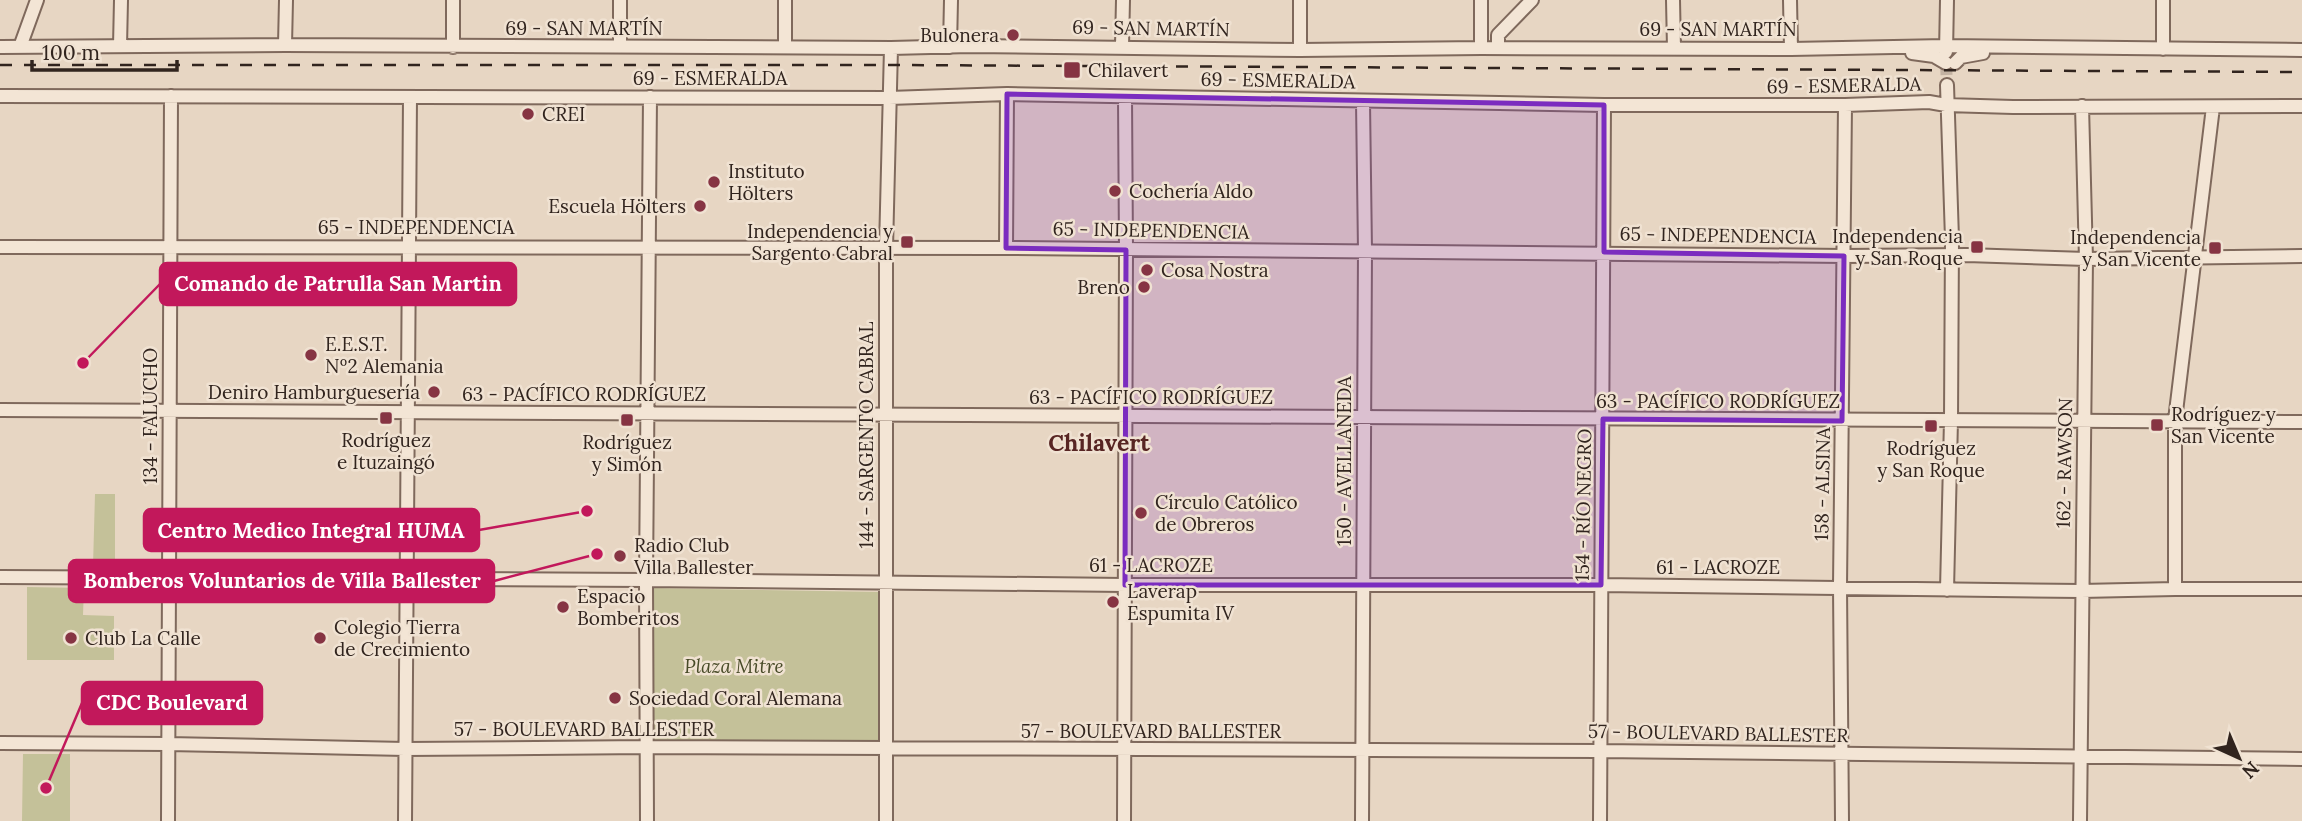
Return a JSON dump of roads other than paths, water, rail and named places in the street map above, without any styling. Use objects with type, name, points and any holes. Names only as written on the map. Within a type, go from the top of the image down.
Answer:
[{"type":"street","points":[[20,47],[37,0]]},
{"type":"street","points":[[121,0],[121,46]]},
{"type":"street","points":[[285,45],[286,0]]},
{"type":"street","points":[[453,0],[453,47]]},
{"type":"street","points":[[620,0],[620,47]]},
{"type":"street","points":[[785,0],[785,47]]},
{"type":"street","points":[[950,47],[951,0]]},
{"type":"street","points":[[1122,47],[1123,0]]},
{"type":"street","points":[[1300,0],[1300,50]]},
{"type":"street","points":[[1481,0],[1481,48]]},
{"type":"street","points":[[1499,48],[1498,35],[1532,0]]},
{"type":"street","points":[[1674,0],[1674,48]]},
{"type":"street","points":[[1790,0],[1791,49]]},
{"type":"street","points":[[1947,0],[1945,46],[1950,63]]},
{"type":"street","points":[[2163,0],[2163,49]]},
{"type":"street","name":"69 - SAN MARTÍN","points":[[0,47],[285,45],[1122,47],[1300,50],[1945,46],[2302,50]]},
{"type":"street","points":[[1878,47],[1889,53],[1934,56],[1950,63]]},
{"type":"street","points":[[1950,63],[1976,53],[2003,52],[2019,47]]},
{"type":"street","name":"144 - SARGENTO CABRAL","points":[[886,821],[886,248],[891,48]]},
{"type":"street","points":[[1947,590],[1952,255],[1946,105],[1950,85],[1954,93],[1968,101],[2001,101],[2013,107]]},
{"type":"street","points":[[1006,248],[1007,94]]},
{"type":"street","name":"69 - ESMERALDA","points":[[0,96],[889,98],[1007,94],[1604,105],[1928,103],[2013,107],[2302,106]]},
{"type":"street","name":"134 - FALUCHO","points":[[168,821],[171,96]]},
{"type":"street","points":[[405,821],[410,97]]},
{"type":"street","points":[[647,821],[650,97]]},
{"type":"street","points":[[1124,821],[1125,97]]},
{"type":"street","name":"150 - AVELLANEDA","points":[[1363,102],[1363,821]]},
{"type":"street","name":"154 - RÍO NEGRO","points":[[1600,821],[1604,105]]},
{"type":"street","name":"158 - ALSINA","points":[[1842,821],[1840,587],[1845,105]]},
{"type":"street","name":"162 - RAWSON","points":[[2080,821],[2086,259],[2082,106]]},
{"type":"street","points":[[2175,589],[2175,420],[2213,107]]},
{"type":"street","name":"65 - INDEPENDENCIA","points":[[0,247],[1006,248],[1952,255],[2086,259],[2302,256]]},
{"type":"street","name":"63 - PACÍFICO RODRÍGUEZ","points":[[0,410],[2302,422]]},
{"type":"street","name":"61 - LACROZE","points":[[0,577],[1125,585],[1601,585],[2081,591],[2302,589]]},
{"type":"street","name":"57 - BOULEVARD BALLESTER","points":[[0,743],[405,750],[647,747],[1600,751],[2302,759]]},
{"type":"tunnel","points":[[1946,63],[1947,85]]},
{"type":"railway","points":[[0,65],[890,65],[2302,72]]},
{"type":"place","name":"Bulonera","points":[[1013,35]]},
{"type":"place","name":"Chilavert","points":[[1072,70]]},
{"type":"place","name":"CREI","points":[[528,114]]},
{"type":"place","name":"Instituto Hölters","points":[[714,182]]},
{"type":"place","name":"Cochería Aldo","points":[[1115,191]]},
{"type":"place","name":"Escuela Hölters","points":[[700,206]]},
{"type":"place","name":"Independencia y Sargento Cabral","points":[[907,242]]},
{"type":"place","name":"Independencia y San Roque","points":[[1977,247]]},
{"type":"place","name":"Independencia y San Vicente","points":[[2215,248]]},
{"type":"place","name":"Cosa Nostra","points":[[1147,270]]},
{"type":"place","name":"Breno","points":[[1144,287]]},
{"type":"place","name":"E.E.S.T. Nº2 Alemania","points":[[311,355]]},
{"type":"place","name":"Comando de Patrulla San Martin","points":[[83,363]]},
{"type":"place","name":"Deniro Hamburguesería","points":[[434,392]]},
{"type":"place","name":"Rodríguez e Ituzaingó","points":[[386,418]]},
{"type":"place","name":"Rodríguez y Simón","points":[[627,420]]},
{"type":"place","name":"Rodríguez y San Vicente","points":[[2157,425]]},
{"type":"place","name":"Rodríguez y San Roque","points":[[1931,426]]},
{"type":"place","name":"Centro Medico Integral HUMA","points":[[587,511]]},
{"type":"place","name":"Círculo Católico de Obreros","points":[[1141,513]]},
{"type":"place","name":"Bomberos Voluntarios de Villa Ballester","points":[[597,554]]},
{"type":"place","name":"Radio Club Villa Ballester","points":[[620,556]]},
{"type":"place","name":"Laverap Espumita IV","points":[[1113,602]]},
{"type":"place","name":"Espacio Bomberitos","points":[[563,607]]},
{"type":"place","name":"Club La Calle","points":[[71,638]]},
{"type":"place","name":"Colegio Tierra de Crecimiento","points":[[320,638]]},
{"type":"place","name":"Sociedad Coral Alemana","points":[[615,698]]},
{"type":"place","name":"CDC Boulevard","points":[[46,788]]},
{"type":"district","name":"Chilavert","points":[[1099,442]]},
{"type":"park label","name":"Plaza Mitre","points":[[734,666]]}]
